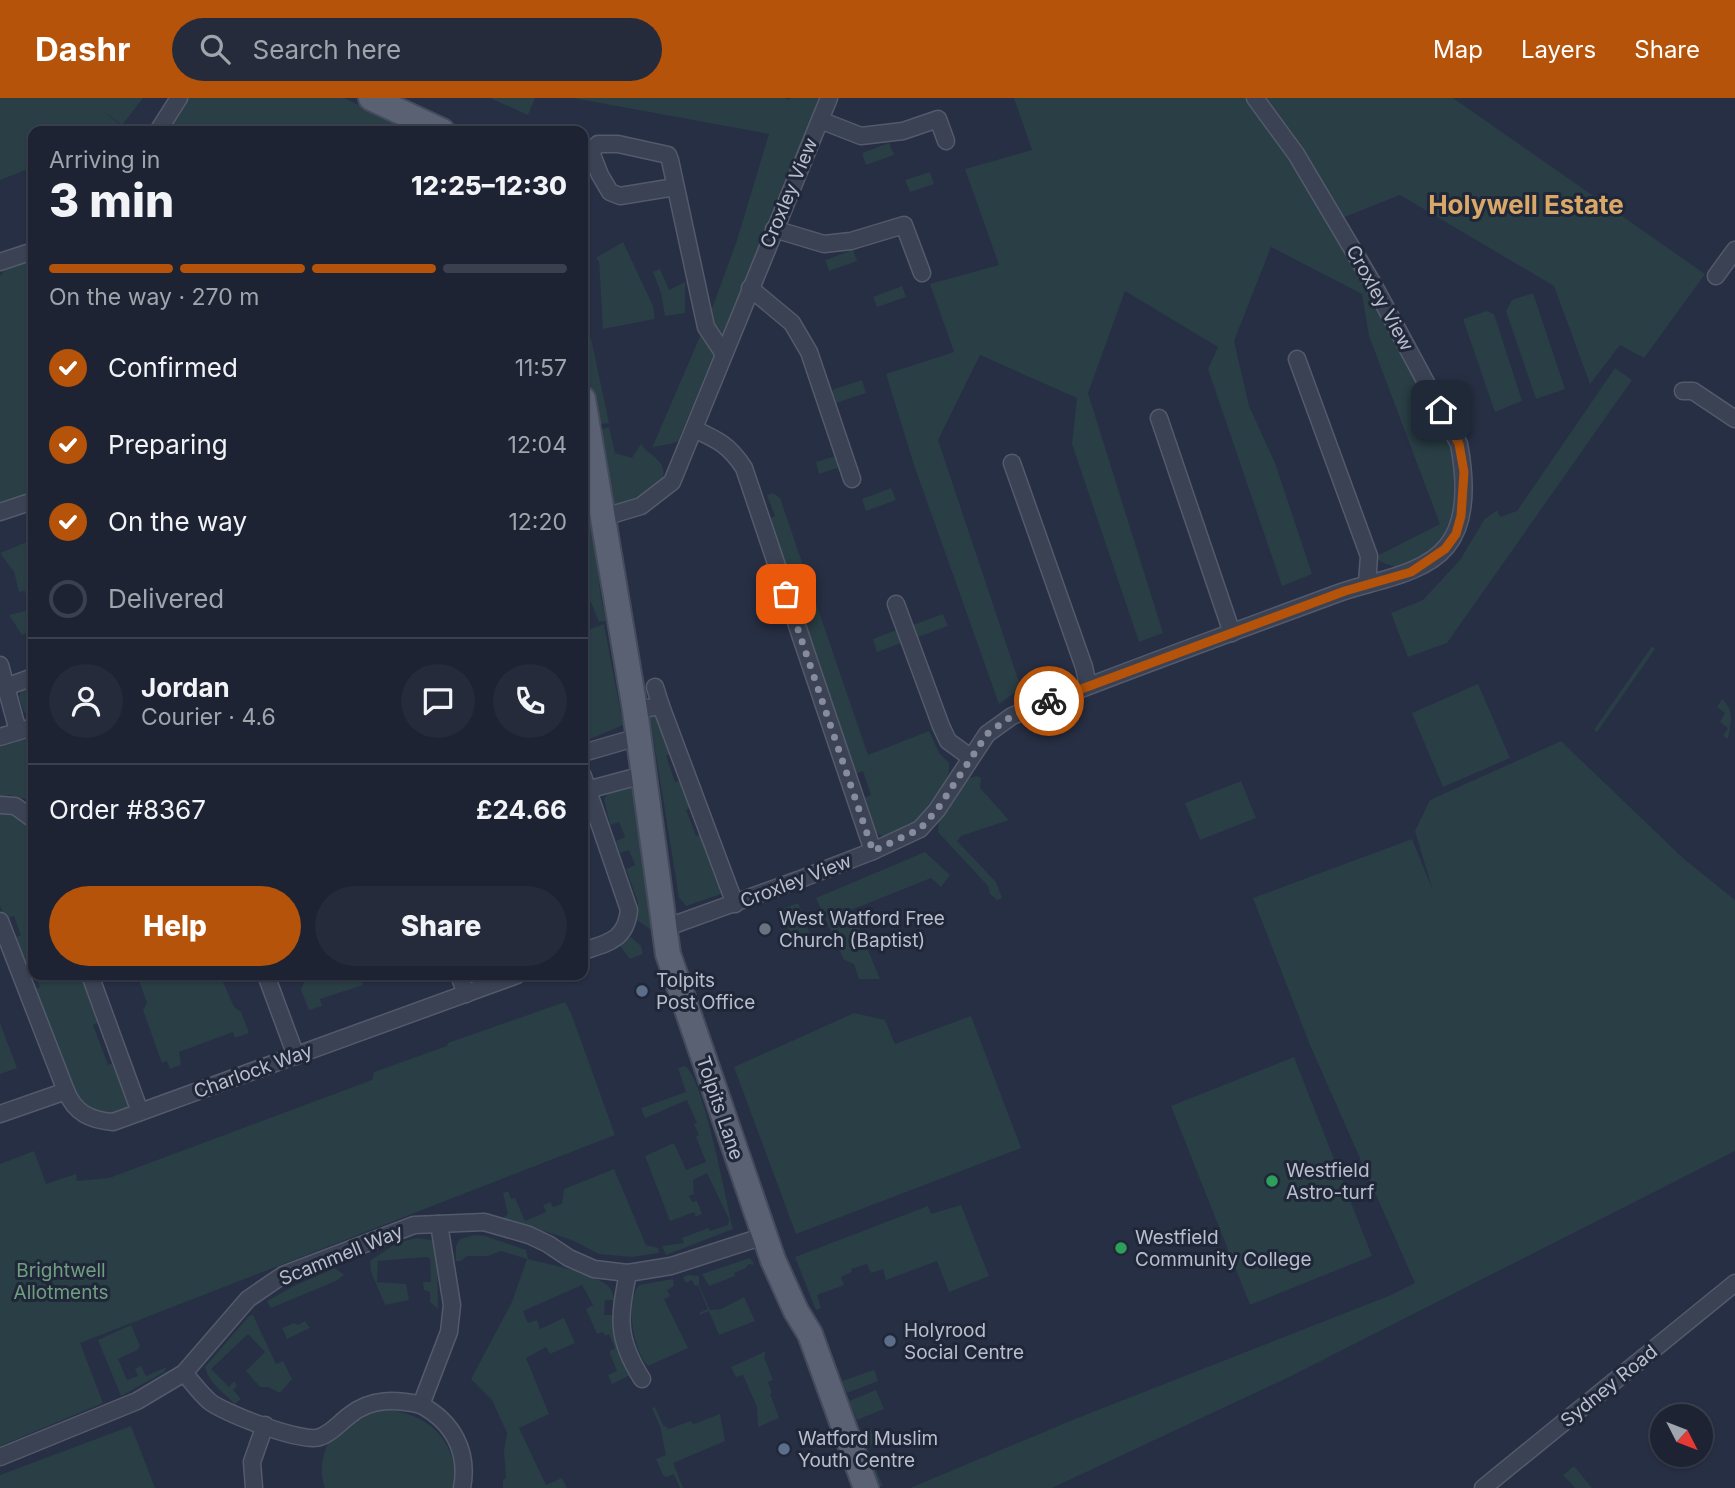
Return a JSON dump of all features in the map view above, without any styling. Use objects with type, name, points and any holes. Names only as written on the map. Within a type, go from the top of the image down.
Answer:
[{"type":"main road","points":[[378,100],[432,126]]},
{"type":"main road","name":"Tolpits Lane","points":[[588,431],[635,710],[670,962],[764,1236],[796,1311],[810,1334],[866,1488]]},
{"type":"street","points":[[162,126],[179,98]]},
{"type":"street","name":"Croxley View","points":[[601,518],[641,506],[671,482],[829,98]]},
{"type":"street","name":"Croxley View","points":[[665,928],[873,851],[920,829],[937,810],[987,734],[1012,716],[1233,632],[1367,584],[1411,572],[1445,549],[1456,534],[1461,516],[1464,472],[1459,444],[1372,282],[1296,154],[1255,98]]},
{"type":"street","points":[[820,120],[861,136],[903,131],[938,119],[946,141]]},
{"type":"street","points":[[675,187],[620,196],[610,192],[591,152],[598,144],[618,144],[668,155],[706,327],[724,354]]},
{"type":"street","points":[[774,229],[824,243],[851,241],[904,225],[922,273]]},
{"type":"street","points":[[1716,276],[1735,250]]},
{"type":"street","points":[[2,263],[28,253]]},
{"type":"street","points":[[750,288],[792,323],[809,352],[852,479]]},
{"type":"street","points":[[1297,359],[1369,556],[1367,584]]},
{"type":"street","points":[[1683,391],[1693,391],[1735,419]]},
{"type":"street","points":[[1159,418],[1233,632]]},
{"type":"street","points":[[694,429],[733,450],[744,468],[873,851]]},
{"type":"street","points":[[1012,463],[1088,685]]},
{"type":"street","points":[[0,512],[28,503]]},
{"type":"street","points":[[896,604],[941,726],[948,740],[970,757]]},
{"type":"street","points":[[0,665],[6,687],[26,729],[0,737]]},
{"type":"street","points":[[6,687],[28,679]]},
{"type":"street","points":[[654,687],[735,904]]},
{"type":"street","points":[[635,710],[661,706]]},
{"type":"street","points":[[588,752],[638,737]]},
{"type":"street","points":[[588,783],[643,775]]},
{"type":"street","points":[[588,792],[629,909],[625,927],[612,941],[588,949]]},
{"type":"street","points":[[0,804],[15,806],[28,815]]},
{"type":"street","name":"Charlock Way","points":[[0,921],[71,1102],[80,1113],[96,1121],[113,1122],[504,980]]},
{"type":"street","points":[[92,980],[140,1112]]},
{"type":"street","points":[[268,980],[296,1056]]},
{"type":"street","points":[[461,980],[466,994]]},
{"type":"street","points":[[0,1114],[66,1090]]},
{"type":"street","name":"Scammell Way","points":[[0,1457],[137,1401],[184,1373],[248,1299],[283,1275],[414,1225],[484,1222],[529,1235],[594,1269],[628,1273],[671,1266],[764,1236]]},
{"type":"street","points":[[421,1405],[449,1332],[452,1305],[439,1224]]},
{"type":"street","points":[[628,1273],[620,1312],[621,1333],[626,1350],[642,1379]]},
{"type":"street","name":"Sydney Road","points":[[1483,1488],[1735,1283]]},
{"type":"street","points":[[184,1373],[210,1401],[233,1415],[301,1438],[317,1439],[365,1405],[397,1399],[421,1405],[443,1420],[460,1446],[465,1472],[462,1488]]},
{"type":"street","points":[[254,1488],[252,1462],[265,1425]]},
{"type":"green space","points":[[0,98],[143,98],[122,125],[103,111],[122,126],[28,126],[28,172],[26,170],[0,180]]},
{"type":"green space","points":[[188,98],[344,98],[403,126],[168,126]]},
{"type":"green space","points":[[490,98],[535,98],[528,115]]},
{"type":"green space","points":[[573,98],[820,98],[678,441],[671,444],[652,448],[713,306],[736,243],[769,134]]},
{"type":"green space","points":[[1014,98],[1453,98],[1705,274],[1644,358],[1620,345],[1590,384],[1554,286],[1400,195],[1342,218],[1395,310],[1386,329],[1415,374],[1442,425],[1452,452],[1457,479],[1457,505],[1442,543],[1411,563],[1393,566],[1375,557],[1440,524],[1369,336],[1362,294],[1271,247],[1234,341],[1249,406],[1275,463],[1312,574],[1282,586],[1208,369],[1218,347],[1125,291],[1088,393],[1163,633],[1139,642],[1072,444],[1077,398],[980,355],[938,440],[1021,688],[999,704],[914,465],[886,374],[954,352],[930,284],[999,265],[965,169],[1032,150]]},
{"type":"green space","points":[[889,143],[894,155],[866,165],[862,153]]},
{"type":"green space","points":[[930,172],[934,184],[910,192],[905,180]]},
{"type":"green space","points":[[623,242],[653,306],[655,319],[603,329],[599,261],[596,258]]},
{"type":"green space","points":[[853,250],[857,261],[829,271],[825,260]]},
{"type":"green space","points":[[28,255],[28,495],[0,506],[0,276],[11,263]]},
{"type":"green space","points":[[660,269],[669,290],[685,282],[685,313],[665,316],[661,293],[653,272]]},
{"type":"green space","points":[[902,286],[906,297],[877,307],[873,297]]},
{"type":"green space","points":[[1533,293],[1565,389],[1536,399],[1506,311],[1512,300]]},
{"type":"green space","points":[[1487,311],[1494,314],[1522,401],[1495,412],[1463,319]]},
{"type":"green space","points":[[588,338],[591,338],[609,423],[593,425],[588,393]]},
{"type":"green space","points":[[1615,368],[1632,380],[1447,643],[1408,657],[1391,613],[1423,600],[1460,560],[1484,520],[1497,510],[1500,517],[1517,511]]},
{"type":"green space","points":[[862,380],[866,393],[836,403],[832,390]]},
{"type":"green space","points":[[609,427],[615,453],[632,458],[641,444],[659,461],[664,472],[662,479],[650,492],[619,507],[611,503],[593,432]]},
{"type":"green space","points":[[839,455],[843,466],[819,474],[816,462]]},
{"type":"green space","points":[[891,488],[896,500],[866,511],[862,499]]},
{"type":"green space","points":[[773,493],[780,498],[868,755],[929,731],[939,753],[949,763],[948,774],[933,803],[909,828],[896,835],[884,836],[874,830],[861,799],[871,795],[863,771],[853,775],[789,586],[797,582],[791,566],[782,568],[765,521],[775,516],[767,495]]},
{"type":"green space","points":[[588,512],[606,621],[599,622],[591,602],[588,603]]},
{"type":"green space","points":[[28,542],[28,605],[25,591],[19,592],[14,572],[0,553]]},
{"type":"green space","points":[[28,610],[28,633],[22,635],[9,615]]},
{"type":"green space","points":[[943,614],[948,626],[918,637],[913,625]]},
{"type":"green space","points":[[604,624],[623,725],[588,740],[588,630]]},
{"type":"green space","points":[[899,629],[904,642],[877,652],[873,639]]},
{"type":"green space","points":[[1652,646],[1655,649],[1597,732],[1594,730]]},
{"type":"green space","points":[[28,684],[28,714],[24,712],[19,697],[23,687]]},
{"type":"green space","points":[[1478,684],[1510,758],[1443,787],[1412,713]]},
{"type":"green space","points":[[1722,699],[1730,713],[1728,739],[1723,736],[1728,728],[1720,722],[1725,713],[1717,707]]},
{"type":"green space","points":[[651,716],[658,716],[675,752],[666,756],[675,782],[685,779],[695,806],[686,810],[696,836],[705,833],[724,884],[721,894],[686,906],[679,897]]},
{"type":"green space","points":[[28,739],[28,800],[10,795],[0,797],[0,747]]},
{"type":"green space","points":[[1561,741],[1684,859],[1735,900],[1735,1151],[1285,1379],[1052,1488],[910,1488],[1415,1283],[1310,1045],[1253,898],[1412,839],[1433,891],[1415,831],[1430,800]]},
{"type":"green space","points":[[977,776],[981,778],[980,788],[1009,820],[961,836],[957,841],[996,882],[1002,898],[997,900],[990,894],[988,886],[938,832],[939,822],[963,784],[967,779]]},
{"type":"green space","points":[[1241,781],[1256,818],[1200,840],[1185,803]]},
{"type":"green space","points":[[626,786],[637,795],[657,934],[637,920],[638,902],[626,869],[635,865],[629,850],[620,853],[616,841],[625,837],[619,822],[610,825],[604,799],[610,791]]},
{"type":"green space","points":[[0,808],[28,821],[28,969],[24,970],[12,939],[21,935],[14,916],[5,919],[0,906]]},
{"type":"green space","points":[[925,852],[950,875],[941,887],[931,878],[851,910],[880,979],[859,979],[854,964],[844,960],[816,898]]},
{"type":"green space","points":[[798,903],[811,936],[794,944],[780,910]]},
{"type":"green space","points":[[631,937],[641,946],[643,954],[630,959],[620,946]]},
{"type":"green space","points":[[38,980],[89,980],[103,1020],[93,1025],[108,1065],[119,1061],[130,1105],[110,1115],[77,1108],[31,991],[40,987]]},
{"type":"green space","points":[[139,980],[222,980],[234,1007],[241,1012],[249,1033],[235,1038],[233,1032],[179,1052],[181,1065],[170,1069],[167,1061],[162,1063],[143,1010],[147,1003]]},
{"type":"green space","points":[[305,980],[361,980],[363,985],[320,999],[322,1006],[309,1010],[301,990]]},
{"type":"green space","name":"Brightwell Allotments","points":[[565,1002],[615,1135],[80,1343],[103,1403],[0,1446],[0,1164],[34,1151],[46,1184],[76,1174],[77,1181],[109,1178],[372,1080],[374,1072],[447,1046],[448,1043]]},
{"type":"green space","points":[[854,1013],[885,1020],[895,1044],[971,1016],[1021,1148],[796,1234],[734,1067]]},
{"type":"green space","points":[[0,1023],[17,1068],[0,1074]]},
{"type":"green space","name":"Westfield Astro-turf","points":[[1294,1057],[1372,1256],[1250,1305],[1171,1106]]},
{"type":"green space","points":[[685,1066],[700,1093],[707,1116],[733,1229],[666,1255],[662,1246],[684,1243],[682,1238],[708,1228],[710,1231],[728,1225],[729,1219],[707,1173],[693,1180],[694,1194],[689,1196],[692,1202],[697,1201],[702,1214],[696,1217],[694,1212],[670,1221],[645,1156],[674,1143],[686,1170],[706,1162],[696,1137],[699,1135],[694,1124],[697,1123],[687,1100],[645,1118],[641,1108],[686,1092],[678,1068]]},
{"type":"green space","points":[[614,1169],[646,1245],[658,1248],[659,1253],[632,1257],[599,1254],[572,1240],[503,1218],[508,1214],[503,1193],[508,1191],[511,1199],[515,1198],[525,1221],[546,1212],[543,1205],[550,1202],[553,1207],[562,1204],[564,1189]]},
{"type":"green space","points":[[961,1205],[989,1276],[949,1292],[937,1261],[886,1280],[883,1269],[871,1273],[867,1264],[851,1269],[852,1272],[841,1277],[844,1285],[817,1295],[821,1308],[816,1310],[795,1257],[928,1206],[931,1214]]},
{"type":"green space","points":[[474,1235],[526,1250],[528,1259],[590,1276],[607,1285],[612,1292],[614,1300],[605,1300],[604,1315],[613,1315],[630,1375],[612,1384],[608,1375],[617,1371],[610,1351],[615,1348],[609,1334],[597,1334],[586,1309],[593,1305],[582,1285],[523,1311],[528,1323],[537,1320],[540,1329],[564,1318],[575,1343],[550,1354],[546,1347],[526,1358],[549,1414],[519,1428],[546,1485],[562,1478],[567,1488],[503,1488],[503,1480],[506,1478],[504,1451],[507,1433],[492,1400],[471,1379],[512,1302],[527,1259],[501,1251],[488,1256],[467,1256],[456,1261],[456,1246],[460,1239]]},
{"type":"green space","points":[[416,1238],[432,1240],[437,1248],[438,1309],[430,1302],[430,1292],[424,1290],[423,1282],[431,1282],[430,1258],[378,1261],[377,1282],[406,1284],[409,1300],[385,1305],[371,1272],[370,1261],[397,1243]]},
{"type":"green space","points":[[750,1258],[755,1265],[749,1264],[734,1273],[735,1276],[709,1286],[702,1274]]},
{"type":"green space","points":[[335,1268],[344,1275],[336,1281],[271,1308],[267,1301],[294,1286]]},
{"type":"green space","points":[[699,1276],[699,1285],[710,1310],[721,1309],[744,1297],[755,1321],[719,1335],[709,1311],[700,1315],[699,1313],[708,1309],[698,1285],[695,1286],[692,1280],[686,1283],[683,1277]]},
{"type":"green space","points":[[673,1279],[674,1286],[667,1290],[670,1296],[664,1299],[688,1348],[648,1366],[635,1338],[632,1303],[639,1285]]},
{"type":"green space","points":[[253,1315],[276,1364],[283,1361],[292,1379],[280,1393],[268,1387],[260,1387],[246,1371],[265,1352],[248,1334],[211,1369],[229,1387],[234,1381],[237,1386],[233,1390],[241,1399],[235,1404],[213,1382],[205,1367],[249,1316]]},
{"type":"green space","points":[[305,1321],[310,1328],[287,1339],[282,1328]]},
{"type":"green space","points":[[131,1325],[140,1346],[118,1359],[127,1380],[138,1376],[135,1369],[141,1366],[146,1376],[167,1367],[164,1372],[121,1396],[98,1340]]},
{"type":"green space","points":[[766,1351],[764,1357],[773,1380],[768,1382],[772,1393],[770,1394],[779,1418],[758,1427],[757,1407],[743,1375],[736,1377],[731,1367]]},
{"type":"green space","points":[[874,1370],[878,1381],[847,1393],[842,1381]]},
{"type":"green space","points":[[876,1390],[884,1409],[857,1420],[849,1401]]},
{"type":"green space","points":[[655,1407],[663,1425],[669,1429],[690,1421],[694,1424],[720,1414],[725,1441],[673,1463],[683,1488],[680,1488],[674,1474],[666,1477],[663,1475],[656,1459],[666,1455],[660,1426],[652,1408]]},
{"type":"green space","points":[[379,1408],[412,1416],[436,1431],[451,1454],[458,1488],[325,1488],[323,1460],[334,1433],[352,1419]]},
{"type":"green space","points":[[131,1426],[155,1488],[0,1488],[0,1475]]},
{"type":"green space","points":[[870,1429],[876,1441],[867,1448],[883,1486],[878,1488],[855,1435]]},
{"type":"green space","points":[[1574,1466],[1592,1488],[1575,1488],[1563,1475]]},
{"type":"way so far","points":[[786,594],[873,851],[920,829],[937,810],[987,734],[1012,716],[1049,701]]},
{"type":"place","name":"West Watford Free Church (Baptist)","points":[[765,929]]},
{"type":"place","name":"Tolpits Post Office","points":[[642,991]]},
{"type":"place","name":"Westfield Astro-turf","points":[[1272,1181]]},
{"type":"place","name":"Westfield Community College","points":[[1121,1248]]},
{"type":"place","name":"Holyrood Social Centre","points":[[890,1341]]},
{"type":"place","name":"Watford Muslim Youth Centre","points":[[784,1449]]},
{"type":"district","name":"Holywell Estate","points":[[1526,204]]},
{"type":"route","points":[[1049,701],[1345,591],[1411,572],[1445,549],[1456,534],[1461,516],[1464,472],[1459,444],[1441,410]]}]
